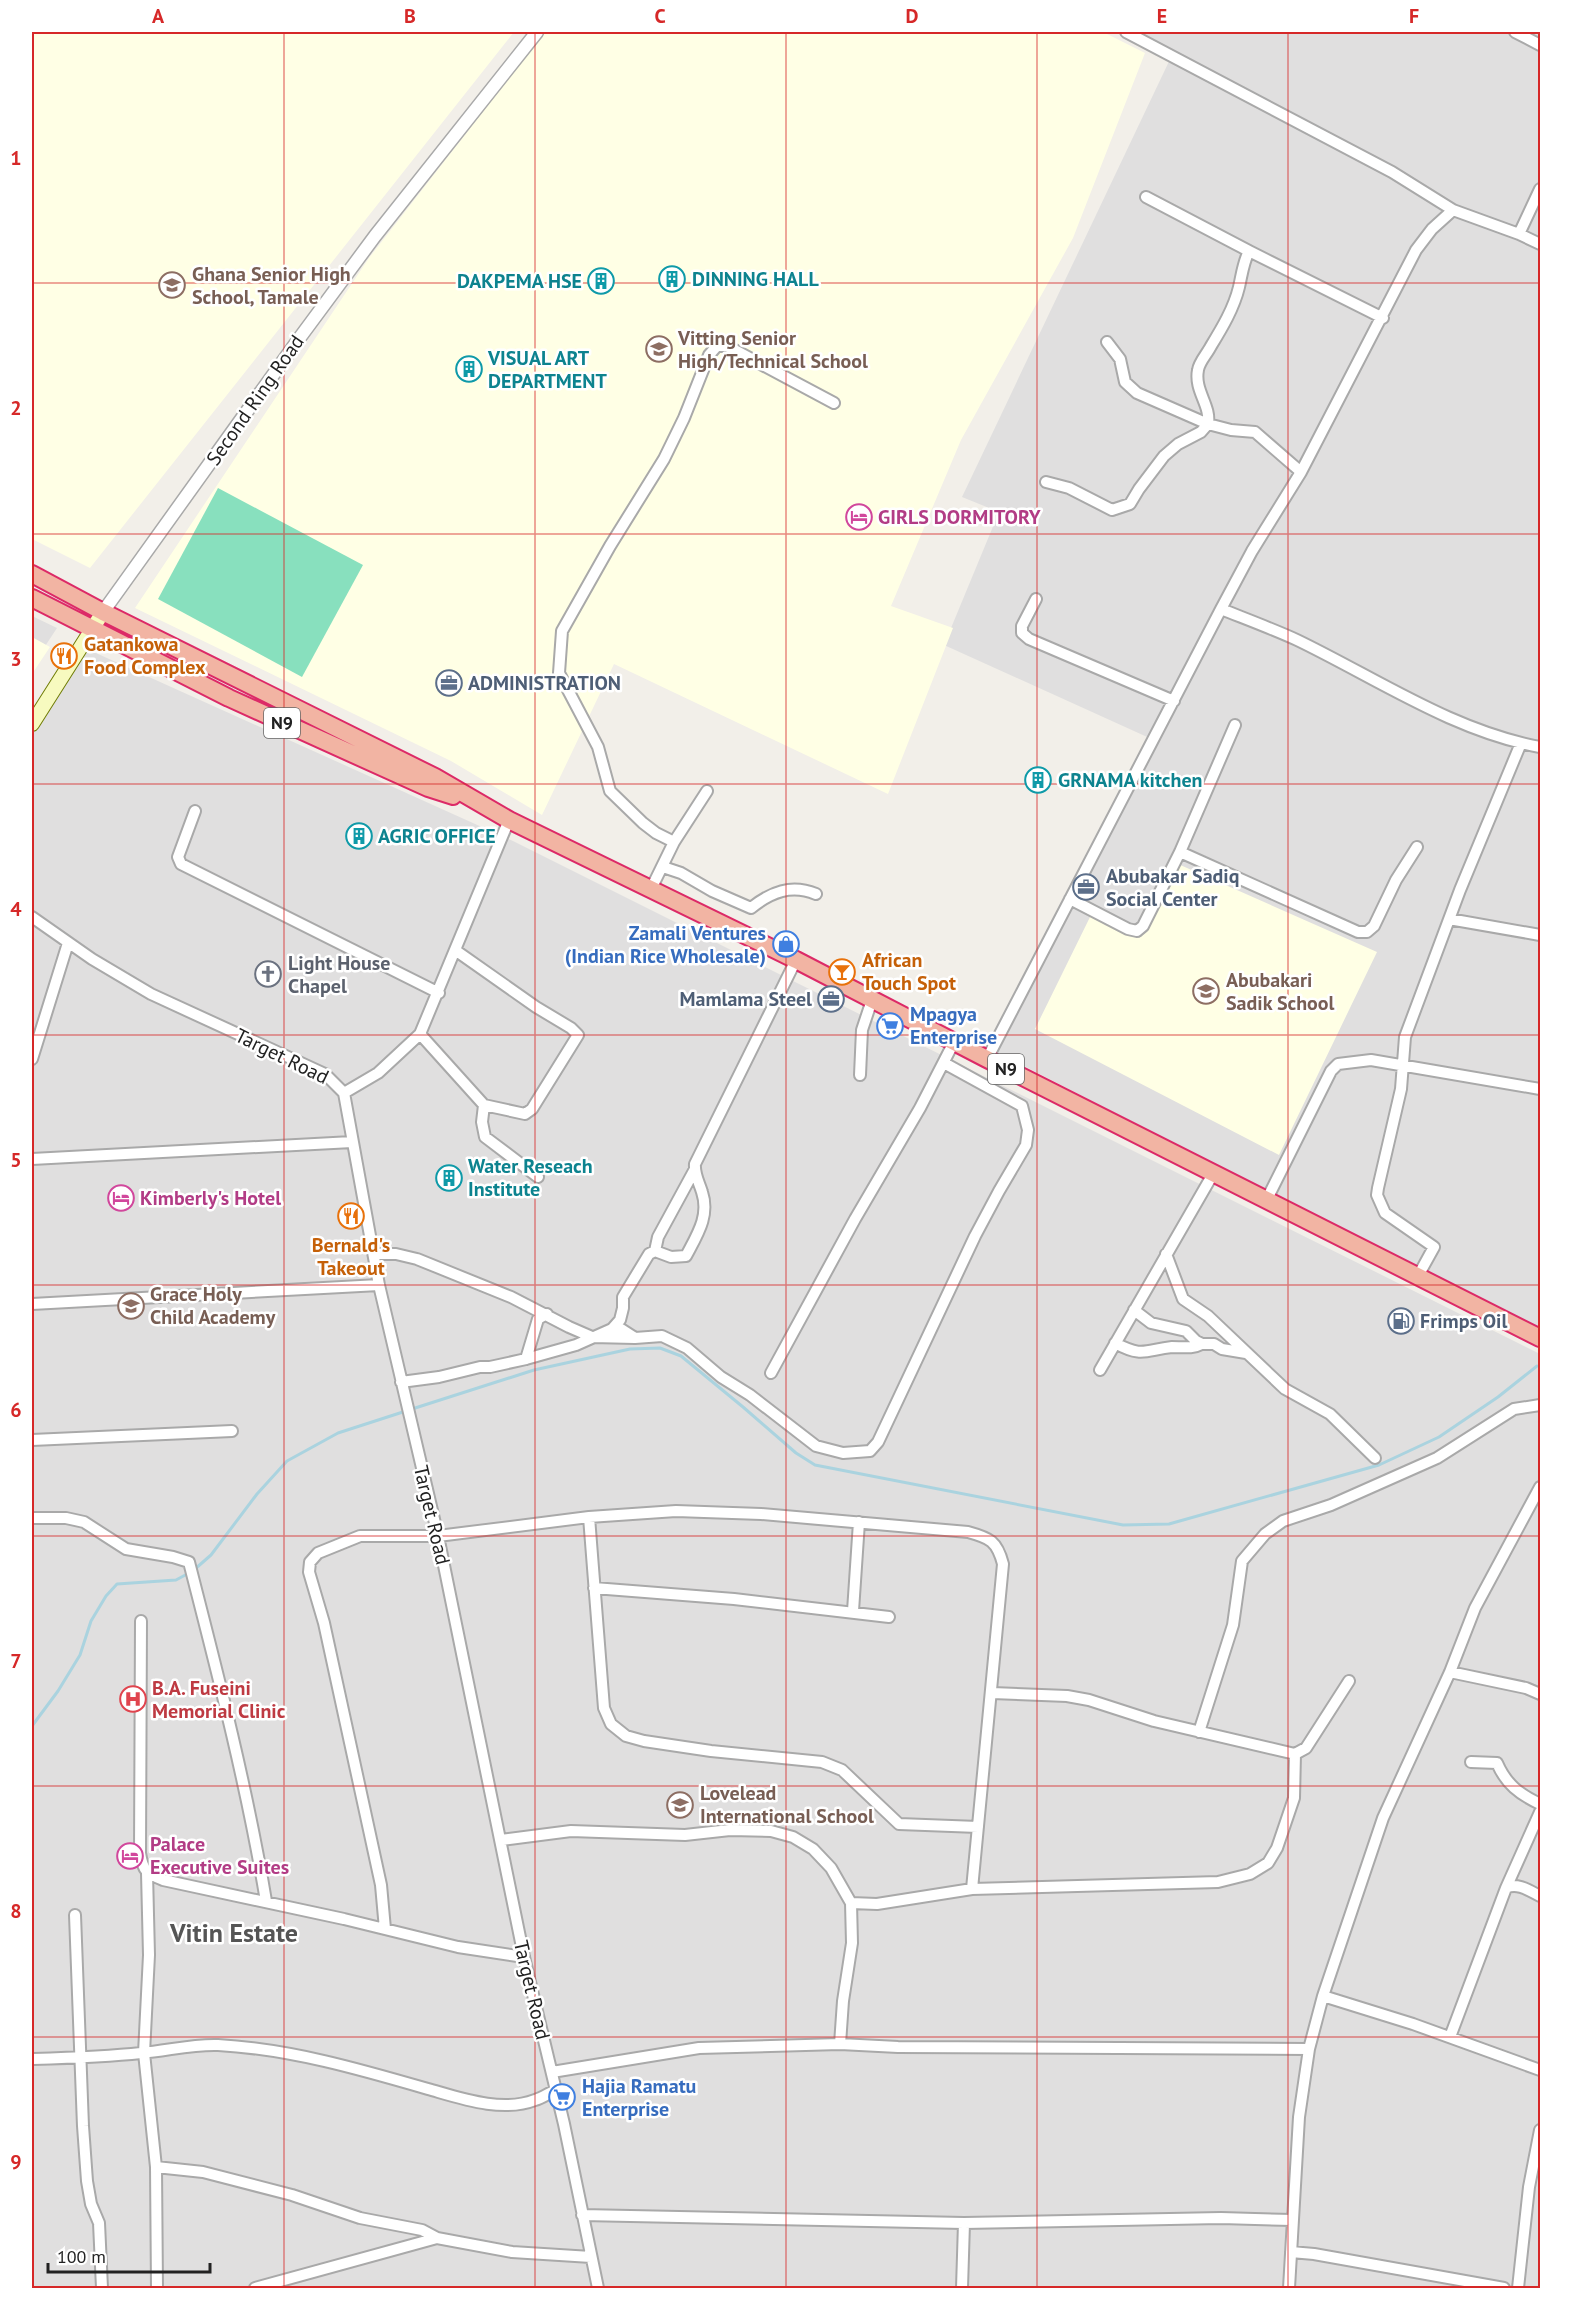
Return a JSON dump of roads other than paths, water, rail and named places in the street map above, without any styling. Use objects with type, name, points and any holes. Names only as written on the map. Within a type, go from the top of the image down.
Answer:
[{"type":"highway","name":"N9","points":[[32,574],[103,612],[435,777],[509,820],[796,960],[1266,1201],[1538,1337]]},
{"type":"highway","name":"N9","points":[[32,598],[138,654],[306,734],[428,788],[477,803]]},
{"type":"main road","name":"Second Ring Road","points":[[32,724],[103,612]]},
{"type":"street","name":"Second Ring Road","points":[[103,612],[368,245],[537,32]]},
{"type":"street","points":[[1126,32],[1392,172],[1453,210],[1540,244]]},
{"type":"street","points":[[1515,32],[1540,45]]},
{"type":"street","points":[[1519,234],[1540,189]]},
{"type":"street","points":[[1146,197],[1383,318]]},
{"type":"street","points":[[987,1059],[1221,609],[1252,551],[1301,471],[1383,318],[1416,250],[1432,230],[1453,210]]},
{"type":"street","points":[[1046,482],[1080,493],[1112,510],[1118,510],[1130,504],[1164,456],[1178,444],[1201,432],[1208,424],[1210,414],[1200,394],[1197,379],[1198,367],[1226,321],[1239,287],[1242,266],[1249,251]]},
{"type":"street","points":[[1107,342],[1120,359],[1125,382],[1137,393],[1208,424],[1232,430],[1255,432],[1301,471]]},
{"type":"street","points":[[674,842],[643,823],[610,791],[598,747],[559,673],[562,631],[610,546],[664,459],[709,355],[717,346],[727,346],[834,403]]},
{"type":"street","points":[[1036,599],[1022,626],[1022,633],[1029,639],[1174,701]]},
{"type":"street","points":[[1221,609],[1296,640],[1458,721],[1521,743],[1540,747]]},
{"type":"street","points":[[1070,899],[1128,929],[1137,931],[1143,926],[1180,852],[1235,725]]},
{"type":"street","points":[[1418,1276],[1434,1247],[1385,1213],[1377,1195],[1397,1110],[1405,1036],[1449,919],[1521,743]]},
{"type":"street","points":[[651,889],[674,842],[707,791]]},
{"type":"street","points":[[195,811],[178,857],[181,864],[438,993]]},
{"type":"street","points":[[344,1093],[378,1073],[420,1034],[509,820]]},
{"type":"street","points":[[1180,852],[1358,933],[1367,932],[1374,926],[1396,880],[1417,847]]},
{"type":"street","points":[[663,867],[681,873],[712,891],[751,908],[766,896],[790,888],[804,889],[816,894]]},
{"type":"street","name":"Target Road","points":[[32,917],[68,943],[151,994],[325,1074],[344,1093],[379,1285],[438,1536],[524,1957],[552,2072],[598,2289]]},
{"type":"street","points":[[1449,919],[1540,935]]},
{"type":"street","points":[[32,1057],[68,943]]},
{"type":"street","points":[[420,1034],[484,1105],[525,1114],[532,1109],[578,1035],[455,950]]},
{"type":"street","points":[[655,1251],[658,1237],[695,1169],[698,1157],[796,960]]},
{"type":"street","points":[[860,1075],[861,1036],[872,1000]]},
{"type":"street","points":[[771,1373],[954,1042]]},
{"type":"street","points":[[1266,1201],[1331,1071],[1338,1064],[1371,1060],[1540,1089]]},
{"type":"street","points":[[374,1254],[396,1254],[417,1259],[511,1297],[592,1337],[662,1336],[687,1348],[721,1377],[750,1395],[816,1446],[843,1453],[870,1451],[878,1442],[975,1236],[1026,1145],[1028,1130],[1022,1106],[944,1063]]},
{"type":"street","points":[[484,1105],[482,1122],[485,1137],[538,1177]]},
{"type":"street","points":[[32,1159],[352,1142]]},
{"type":"street","points":[[612,1329],[620,1320],[623,1297],[649,1254],[655,1251],[671,1257],[686,1256],[695,1240],[705,1213],[703,1193],[695,1169]]},
{"type":"street","points":[[1100,1370],[1213,1174]]},
{"type":"street","points":[[1166,1254],[1183,1299],[1208,1316],[1285,1389],[1330,1414],[1375,1458]]},
{"type":"street","points":[[32,1304],[379,1285]]},
{"type":"street","points":[[1134,1310],[1152,1323],[1186,1331],[1202,1344],[1214,1344],[1221,1349],[1247,1353]]},
{"type":"street","points":[[526,1359],[538,1319],[547,1314]]},
{"type":"street","points":[[402,1386],[480,1367],[526,1359],[576,1345],[612,1329],[621,1329],[635,1338]]},
{"type":"street","points":[[1115,1343],[1128,1350],[1146,1353],[1170,1348],[1196,1347],[1202,1344]]},
{"type":"street","points":[[1199,1732],[1233,1625],[1242,1561],[1265,1534],[1283,1521],[1331,1505],[1437,1458],[1514,1408],[1540,1405]]},
{"type":"street","points":[[32,1440],[232,1431]]},
{"type":"street","points":[[1288,2289],[1299,2117],[1309,2049],[1323,1996],[1383,1818],[1450,1672],[1482,1593],[1540,1487]]},
{"type":"street","points":[[385,1929],[381,1885],[366,1810],[324,1623],[309,1572],[310,1563],[318,1553],[360,1536],[408,1538],[438,1536],[589,1517],[676,1511],[760,1514],[968,1532],[987,1537],[999,1548],[1003,1564],[972,1889]]},
{"type":"street","points":[[589,1517],[604,1708],[611,1724],[626,1736],[711,1751],[822,1762],[842,1770],[899,1824],[978,1827]]},
{"type":"street","points":[[32,1518],[66,1518],[84,1522],[126,1549],[173,1557],[189,1563],[239,1756],[266,1901]]},
{"type":"street","points":[[853,1611],[859,1522]]},
{"type":"street","points":[[594,1588],[735,1599],[889,1617]]},
{"type":"street","points":[[141,1621],[140,1853],[142,1865],[147,1873],[149,1955],[144,2053],[156,2167],[157,2289]]},
{"type":"street","points":[[1450,1672],[1526,1688],[1540,1694]]},
{"type":"street","points":[[992,1693],[1067,1696],[1089,1700],[1154,1721],[1295,1754],[1306,1748],[1349,1681]]},
{"type":"street","points":[[851,1904],[877,1904],[972,1889],[1112,1883],[1218,1882],[1250,1874],[1268,1863],[1277,1848],[1294,1798],[1295,1754]]},
{"type":"street","points":[[1471,1762],[1497,1763],[1505,1780],[1540,1804]]},
{"type":"street","points":[[1450,2037],[1506,1888],[1540,1812]]},
{"type":"street","points":[[501,1840],[571,1831],[685,1834],[730,1830],[771,1831],[794,1836],[813,1849],[831,1868],[851,1904],[852,1943],[843,2001],[840,2044]]},
{"type":"street","points":[[147,1873],[163,1880],[266,1901],[458,1947],[524,1957]]},
{"type":"street","points":[[1506,1888],[1516,1886],[1540,1896]]},
{"type":"street","points":[[75,1916],[79,2058],[87,2181],[91,2204],[99,2223],[102,2289]]},
{"type":"street","points":[[1323,1996],[1450,2037],[1540,2070]]},
{"type":"street","points":[[552,2072],[699,2048],[840,2044],[1014,2048],[1309,2049]]},
{"type":"street","points":[[32,2059],[79,2058],[144,2053],[173,2047],[216,2045],[279,2051],[350,2067],[478,2102],[510,2104],[534,2101],[556,2090]]},
{"type":"street","points":[[1518,2289],[1529,2187],[1540,2130]]},
{"type":"street","points":[[156,2167],[203,2172],[292,2195],[360,2218],[423,2230],[437,2238],[512,2252],[591,2257]]},
{"type":"street","points":[[1529,2187],[1540,2188]]},
{"type":"street","points":[[582,2215],[964,2223],[1221,2218],[1292,2220]]},
{"type":"street","points":[[962,2289],[964,2223]]},
{"type":"street","points":[[255,2289],[437,2238]]},
{"type":"street","points":[[1291,2252],[1325,2256],[1504,2289]]},
{"type":"waterway","points":[[412,1409],[534,1370],[630,1349],[660,1348],[681,1356],[796,1453],[815,1465],[1123,1525],[1169,1524],[1379,1465],[1439,1437],[1498,1397],[1537,1366]]},
{"type":"waterway","points":[[195,1569],[211,1555],[257,1494],[287,1461],[338,1433],[406,1411]]},
{"type":"waterway","points":[[32,1726],[58,1691],[80,1655],[91,1621],[106,1596],[117,1584],[176,1580],[189,1573]]},
{"type":"place","name":"DINNING HALL","points":[[672,279]]},
{"type":"place","name":"DAKPEMA HSE","points":[[601,281]]},
{"type":"place","name":"Ghana Senior High School, Tamale","points":[[172,285]]},
{"type":"place","name":"Vitting Senior High/Technical School","points":[[659,349]]},
{"type":"place","name":"VISUAL ART DEPARTMENT","points":[[469,369]]},
{"type":"place","name":"GIRLS DORMITORY","points":[[859,517]]},
{"type":"place","name":"Gatankowa Food Complex","points":[[64,656]]},
{"type":"place","name":"ADMINISTRATION","points":[[449,683]]},
{"type":"place","name":"GRNAMA kitchen","points":[[1038,780]]},
{"type":"place","name":"AGRIC OFFICE","points":[[359,836]]},
{"type":"place","name":"Abubakar Sadiq Social Center","points":[[1086,887]]},
{"type":"place","name":"Zamali Ventures (Indian Rice Wholesale)","points":[[786,944]]},
{"type":"place","name":"African Touch Spot","points":[[842,972]]},
{"type":"place","name":"Light House Chapel","points":[[268,974]]},
{"type":"place","name":"Abubakari Sadik School","points":[[1206,991]]},
{"type":"place","name":"Mamlama Steel","points":[[831,999]]},
{"type":"place","name":"Mpagya Enterprise","points":[[890,1026]]},
{"type":"place","name":"Water Reseach Institute","points":[[449,1178]]},
{"type":"place","name":"Kimberly's Hotel","points":[[121,1198]]},
{"type":"place","name":"Bernald's Takeout","points":[[351,1216]]},
{"type":"place","name":"Grace Holy Child Academy","points":[[131,1306]]},
{"type":"place","name":"Frimps Oil","points":[[1401,1321]]},
{"type":"place","name":"B.A. Fuseini Memorial Clinic","points":[[133,1699]]},
{"type":"place","name":"Lovelead International School","points":[[680,1805]]},
{"type":"place","name":"Palace Executive Suites","points":[[130,1856]]},
{"type":"place","name":"Hajia Ramatu Enterprise","points":[[562,2097]]},
{"type":"district","name":"Vitin Estate","points":[[234,1933]]}]
